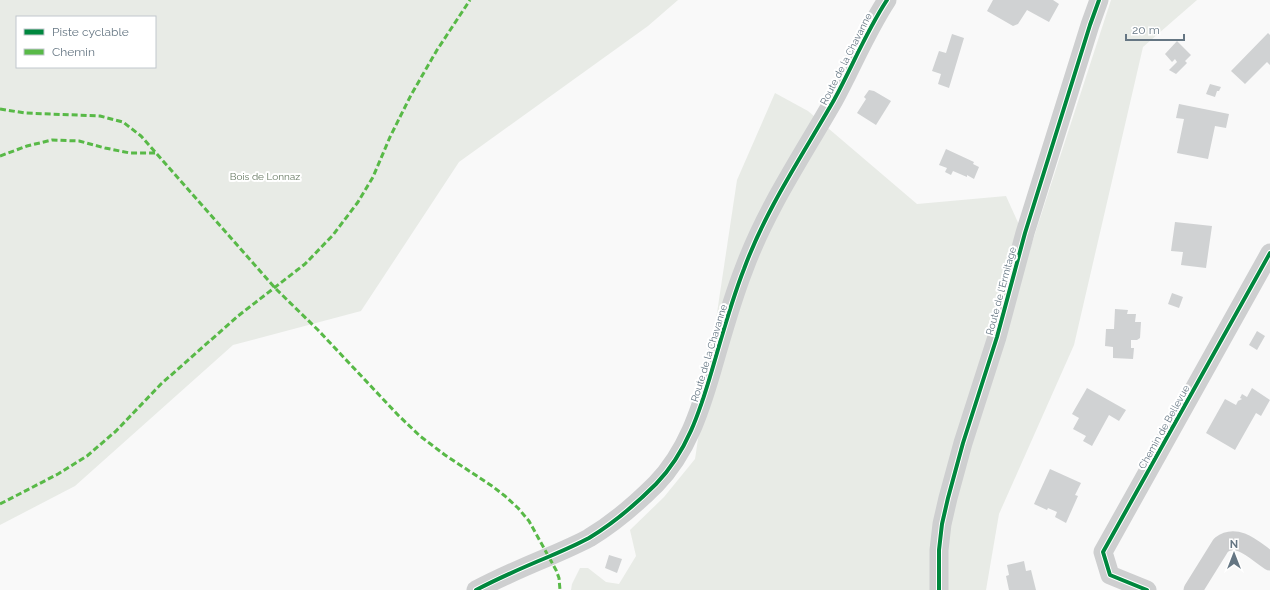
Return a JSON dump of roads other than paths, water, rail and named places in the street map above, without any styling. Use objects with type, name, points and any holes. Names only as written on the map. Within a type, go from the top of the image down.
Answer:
[{"type":"street","name":"Route de la Chavanne","points":[[476,590],[588,538],[623,515],[658,483],[670,468],[681,452],[697,418],[734,298],[755,242],[782,188],[838,93],[867,33],[886,0]]},
{"type":"street","name":"Route de l'Ermitage","points":[[938,590],[939,550],[942,524],[963,443],[997,338],[1025,233],[1099,0]]},
{"type":"street","name":"Chemin de Bellevue","points":[[1147,590],[1110,575],[1103,552],[1270,253]]},
{"type":"street","points":[[1193,590],[1221,545],[1226,541],[1238,540],[1270,561]]},
{"type":"park label","name":"Bois de Lonnaz","points":[[265,176]]}]
